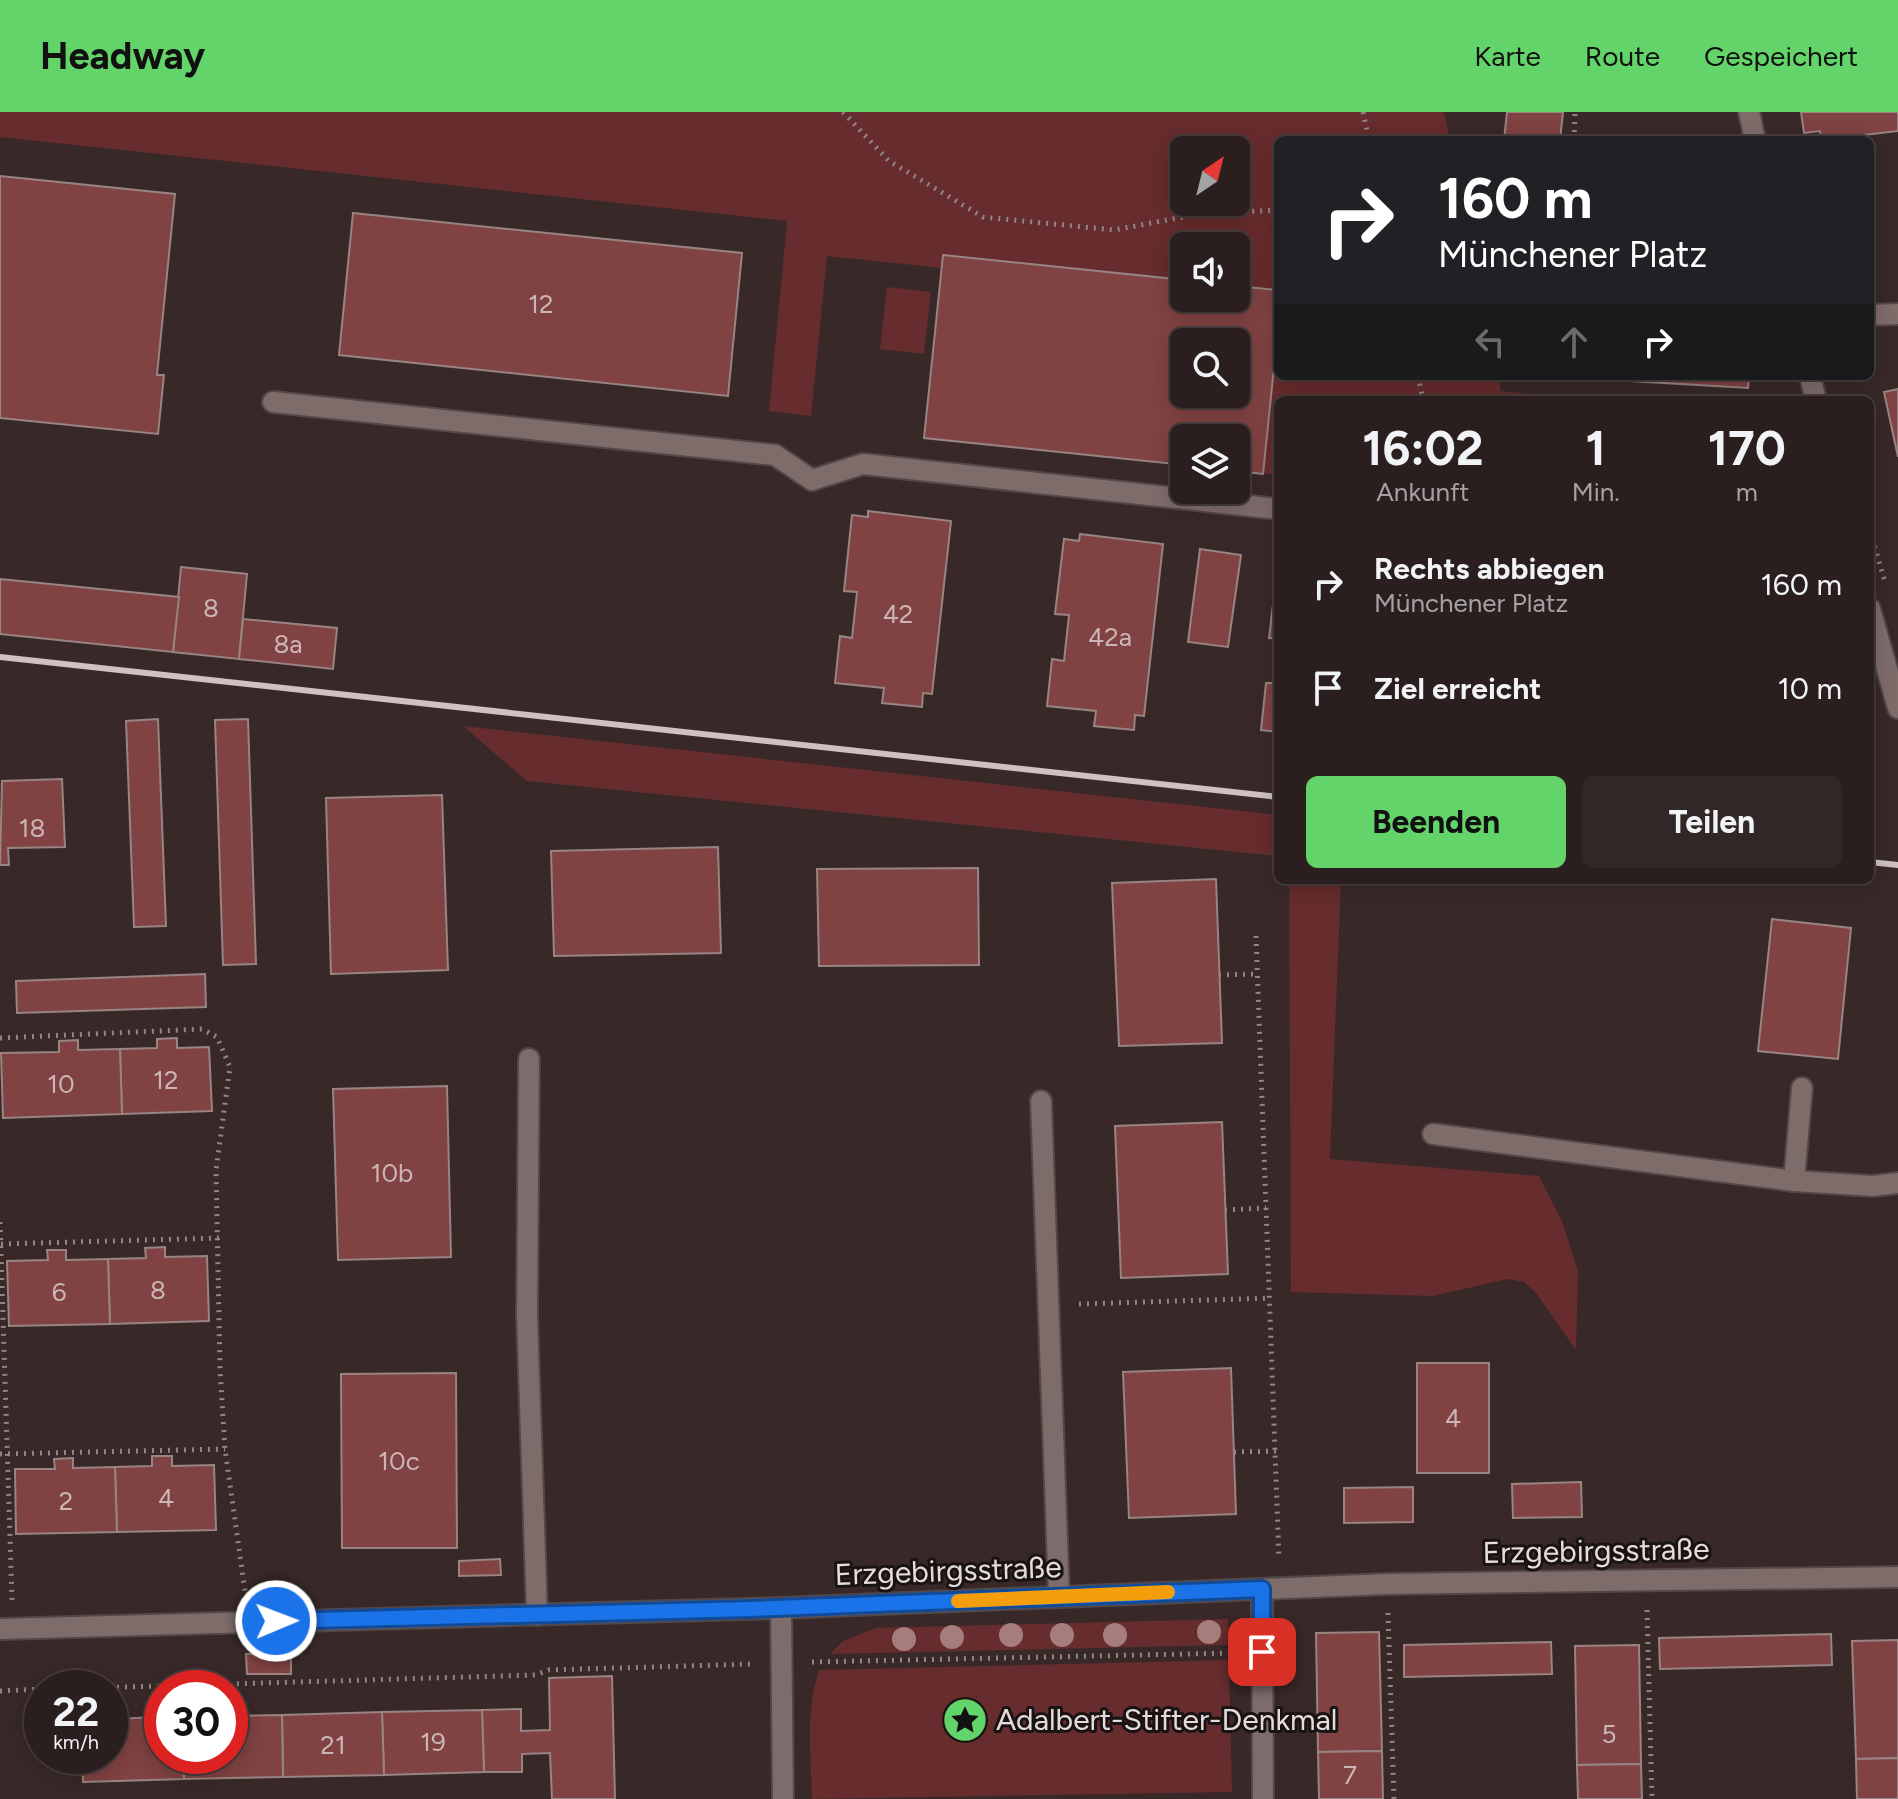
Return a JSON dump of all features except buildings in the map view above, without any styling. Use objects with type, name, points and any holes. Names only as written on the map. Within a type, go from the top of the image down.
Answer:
[{"type":"street","points":[[1749,112],[1754,136]]},
{"type":"street","points":[[1874,315],[1898,314]]},
{"type":"street","points":[[273,402],[775,455],[812,480],[863,464],[1274,509]]},
{"type":"street","points":[[1874,623],[1898,708]]},
{"type":"street","points":[[529,1059],[527,1315],[537,1615]]},
{"type":"street","points":[[1794,1181],[1802,1088]]},
{"type":"street","points":[[1041,1101],[1059,1596]]},
{"type":"street","points":[[1433,1134],[1794,1181],[1873,1186],[1898,1183]]},
{"type":"street","name":"Erzgebirgsstraße","points":[[6,1628],[781,1608],[1387,1584],[1898,1577]]},
{"type":"street","points":[[1263,1799],[1262,1652],[1271,1589]]},
{"type":"street","points":[[781,1608],[783,1799]]},
{"type":"path","points":[[843,112],[889,161],[983,217],[1114,230],[1199,214],[1274,210]]},
{"type":"path","points":[[1363,112],[1368,136]]},
{"type":"path","points":[[1574,136],[1575,112]]},
{"type":"path","points":[[1874,545],[1889,597]]},
{"type":"path","points":[[1256,936],[1276,1451],[1271,1589]]},
{"type":"path","points":[[1219,975],[1257,974]]},
{"type":"path","points":[[0,1038],[202,1029],[217,1037],[230,1067],[218,1138],[225,1449],[245,1578],[247,1622]]},
{"type":"path","points":[[1225,1210],[1266,1208]]},
{"type":"path","points":[[0,1222],[6,1628]]},
{"type":"path","points":[[0,1244],[220,1238]]},
{"type":"path","points":[[1049,1305],[1270,1298]]},
{"type":"path","points":[[4,1454],[225,1449]]},
{"type":"path","points":[[1234,1452],[1276,1451]]},
{"type":"path","points":[[1646,1581],[1652,1799]]},
{"type":"path","points":[[1387,1584],[1394,1799]]},
{"type":"path","points":[[128,1687],[519,1676],[549,1670],[1262,1652]]},
{"type":"path","points":[[0,1691],[24,1690]]},
{"type":"shaded area","points":[[0,112],[1444,112],[1449,136],[1274,136],[1274,290],[1250,287],[1250,232],[1170,232],[1170,279],[943,255],[942,268],[827,256],[811,416],[769,411],[787,221],[0,137]]},
{"type":"shaded area","points":[[887,287],[931,292],[924,354],[880,349]]},
{"type":"shaded area","points":[[1274,367],[1274,380],[1499,380],[1501,391],[1549,396],[1274,396],[1274,475],[1263,474]]},
{"type":"shaded area","points":[[463,726],[1274,815],[1274,856],[527,781]]},
{"type":"shaded area","points":[[1289,884],[1341,884],[1330,1159],[1539,1176],[1562,1221],[1578,1271],[1576,1350],[1536,1293],[1524,1282],[1507,1279],[1433,1296],[1291,1292]]},
{"type":"shaded area","points":[[1228,1619],[1228,1645],[830,1654],[843,1641],[876,1628]]},
{"type":"shaded area","points":[[1229,1660],[1232,1792],[812,1799],[810,1718],[819,1670]]},
{"type":"railway","points":[[0,657],[1274,797]]},
{"type":"railway","points":[[1874,862],[1898,865]]},
{"type":"slow traffic","points":[[958,1601],[1168,1592]]},
{"type":"place","name":"Adalbert-Stifter-Denkmal","points":[[965,1720]]},
{"type":"route","points":[[276,1621],[751,1609],[1262,1589],[1262,1652]]}]
